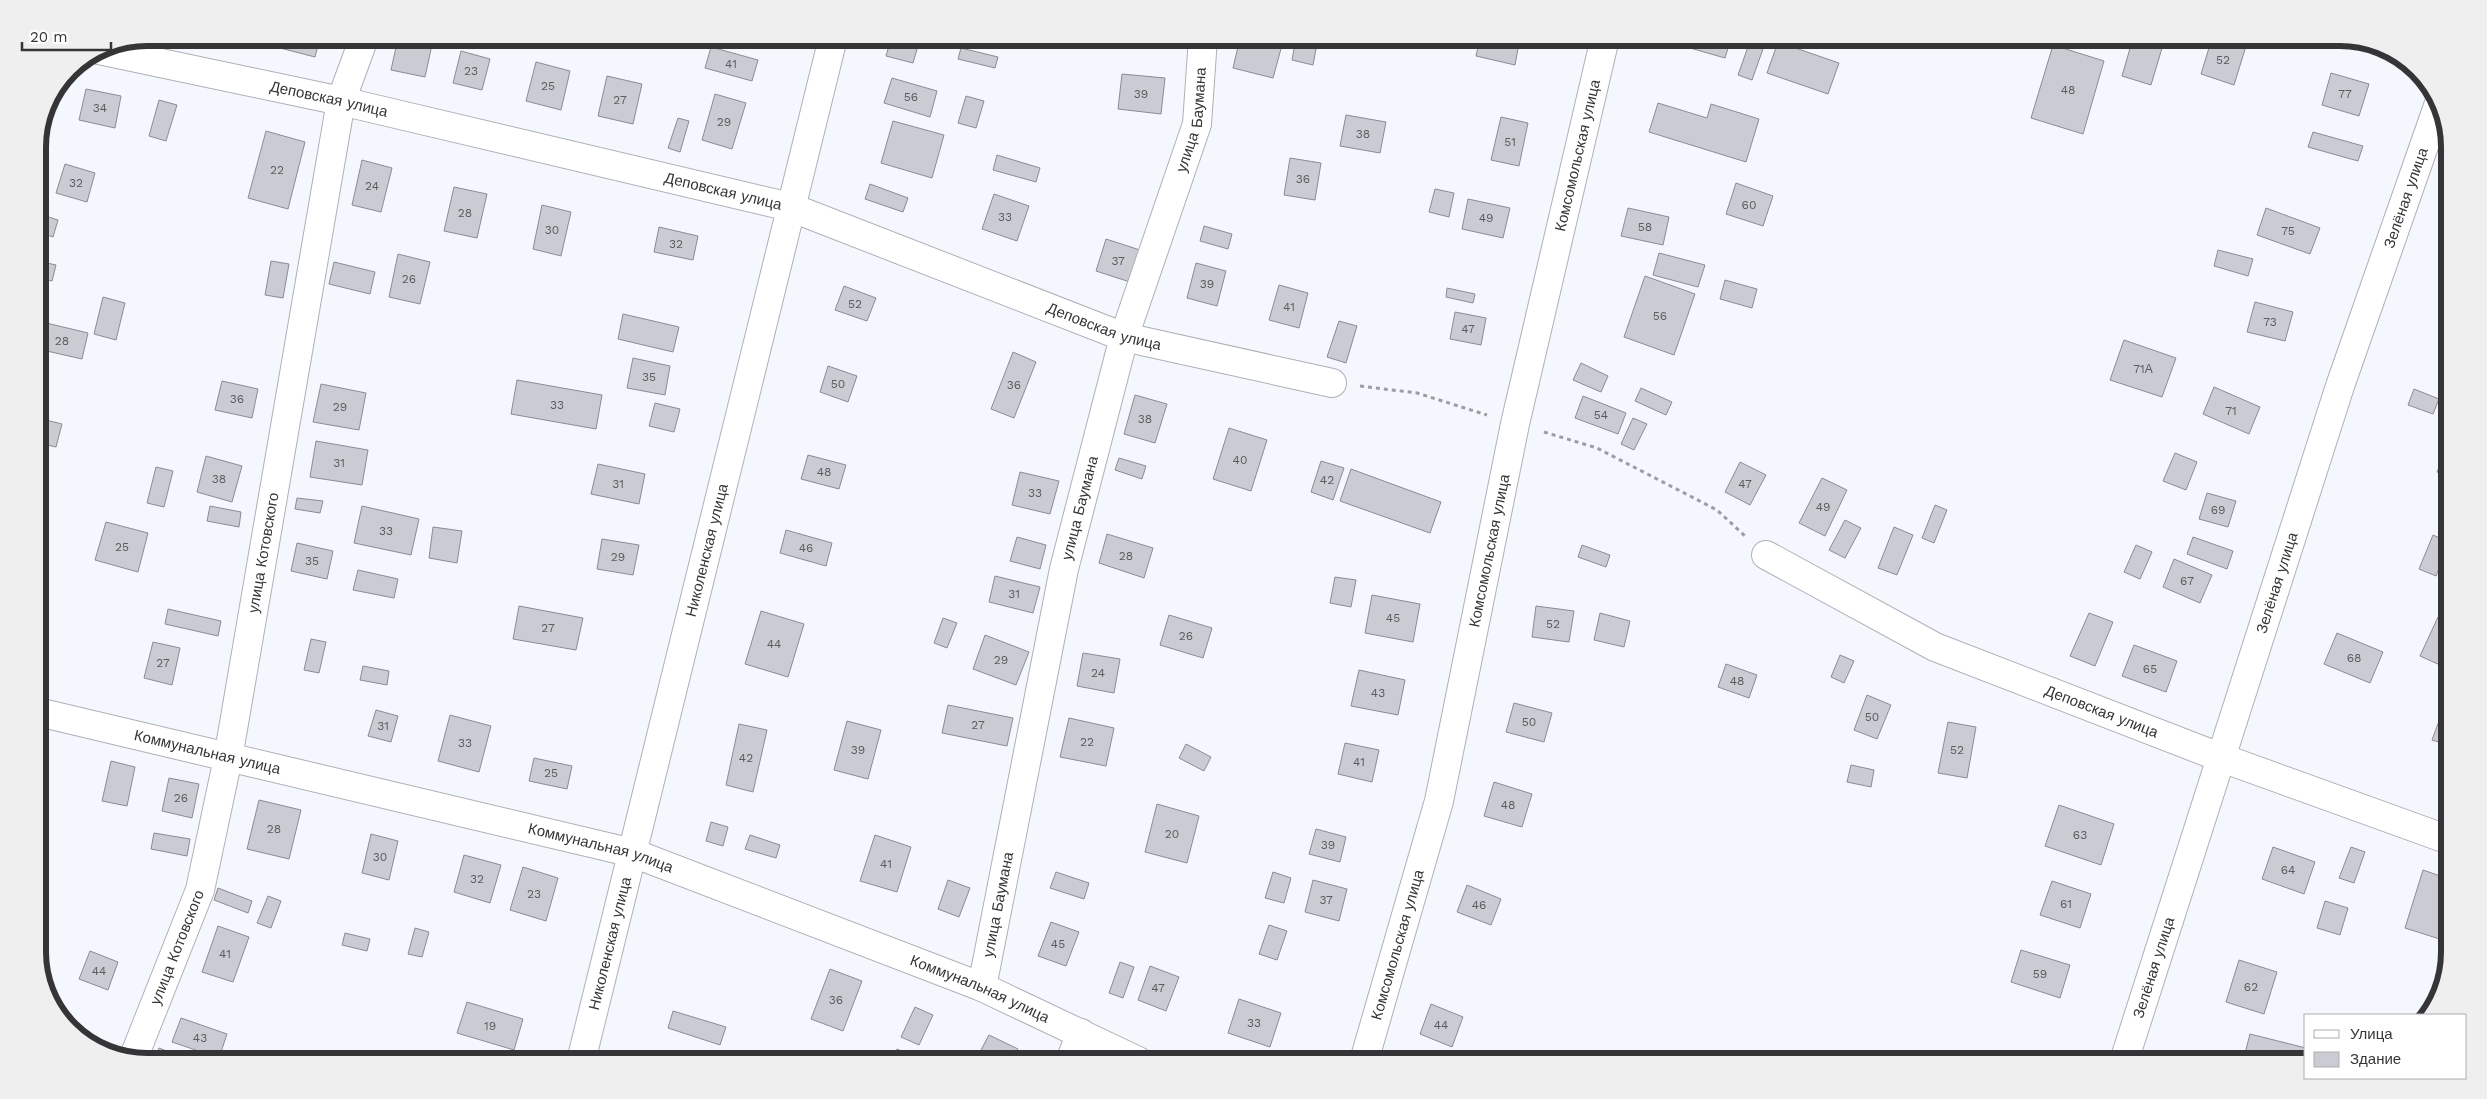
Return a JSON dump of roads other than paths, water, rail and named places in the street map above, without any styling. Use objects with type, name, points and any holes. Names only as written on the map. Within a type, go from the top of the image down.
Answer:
[{"type":"street","name":"улица Котовского","points":[[136,1052],[200,890],[228,758],[341,101],[361,46]]},
{"type":"street","name":"Николенская улица","points":[[583,1053],[831,46]]},
{"type":"street","name":"улица Баумана","points":[[982,987],[1064,569],[1124,337],[1197,124],[1202,46]]},
{"type":"street","name":"Комсомольская улица","points":[[1367,1053],[1439,801],[1515,424],[1603,46]]},
{"type":"street","name":"Деповская улица","points":[[112,53],[341,101],[790,207],[1124,337],[1332,383]]},
{"type":"street","name":"Зелёная улица","points":[[2127,1053],[2340,386],[2435,115]]},
{"type":"street","name":"Деповская улица","points":[[1766,555],[1935,647],[2222,758],[2441,837]]},
{"type":"street","name":"Коммунальная улица","points":[[46,714],[633,853],[982,987],[1120,1053]]},
{"type":"street","points":[[1073,1053],[1081,1033]]}]
